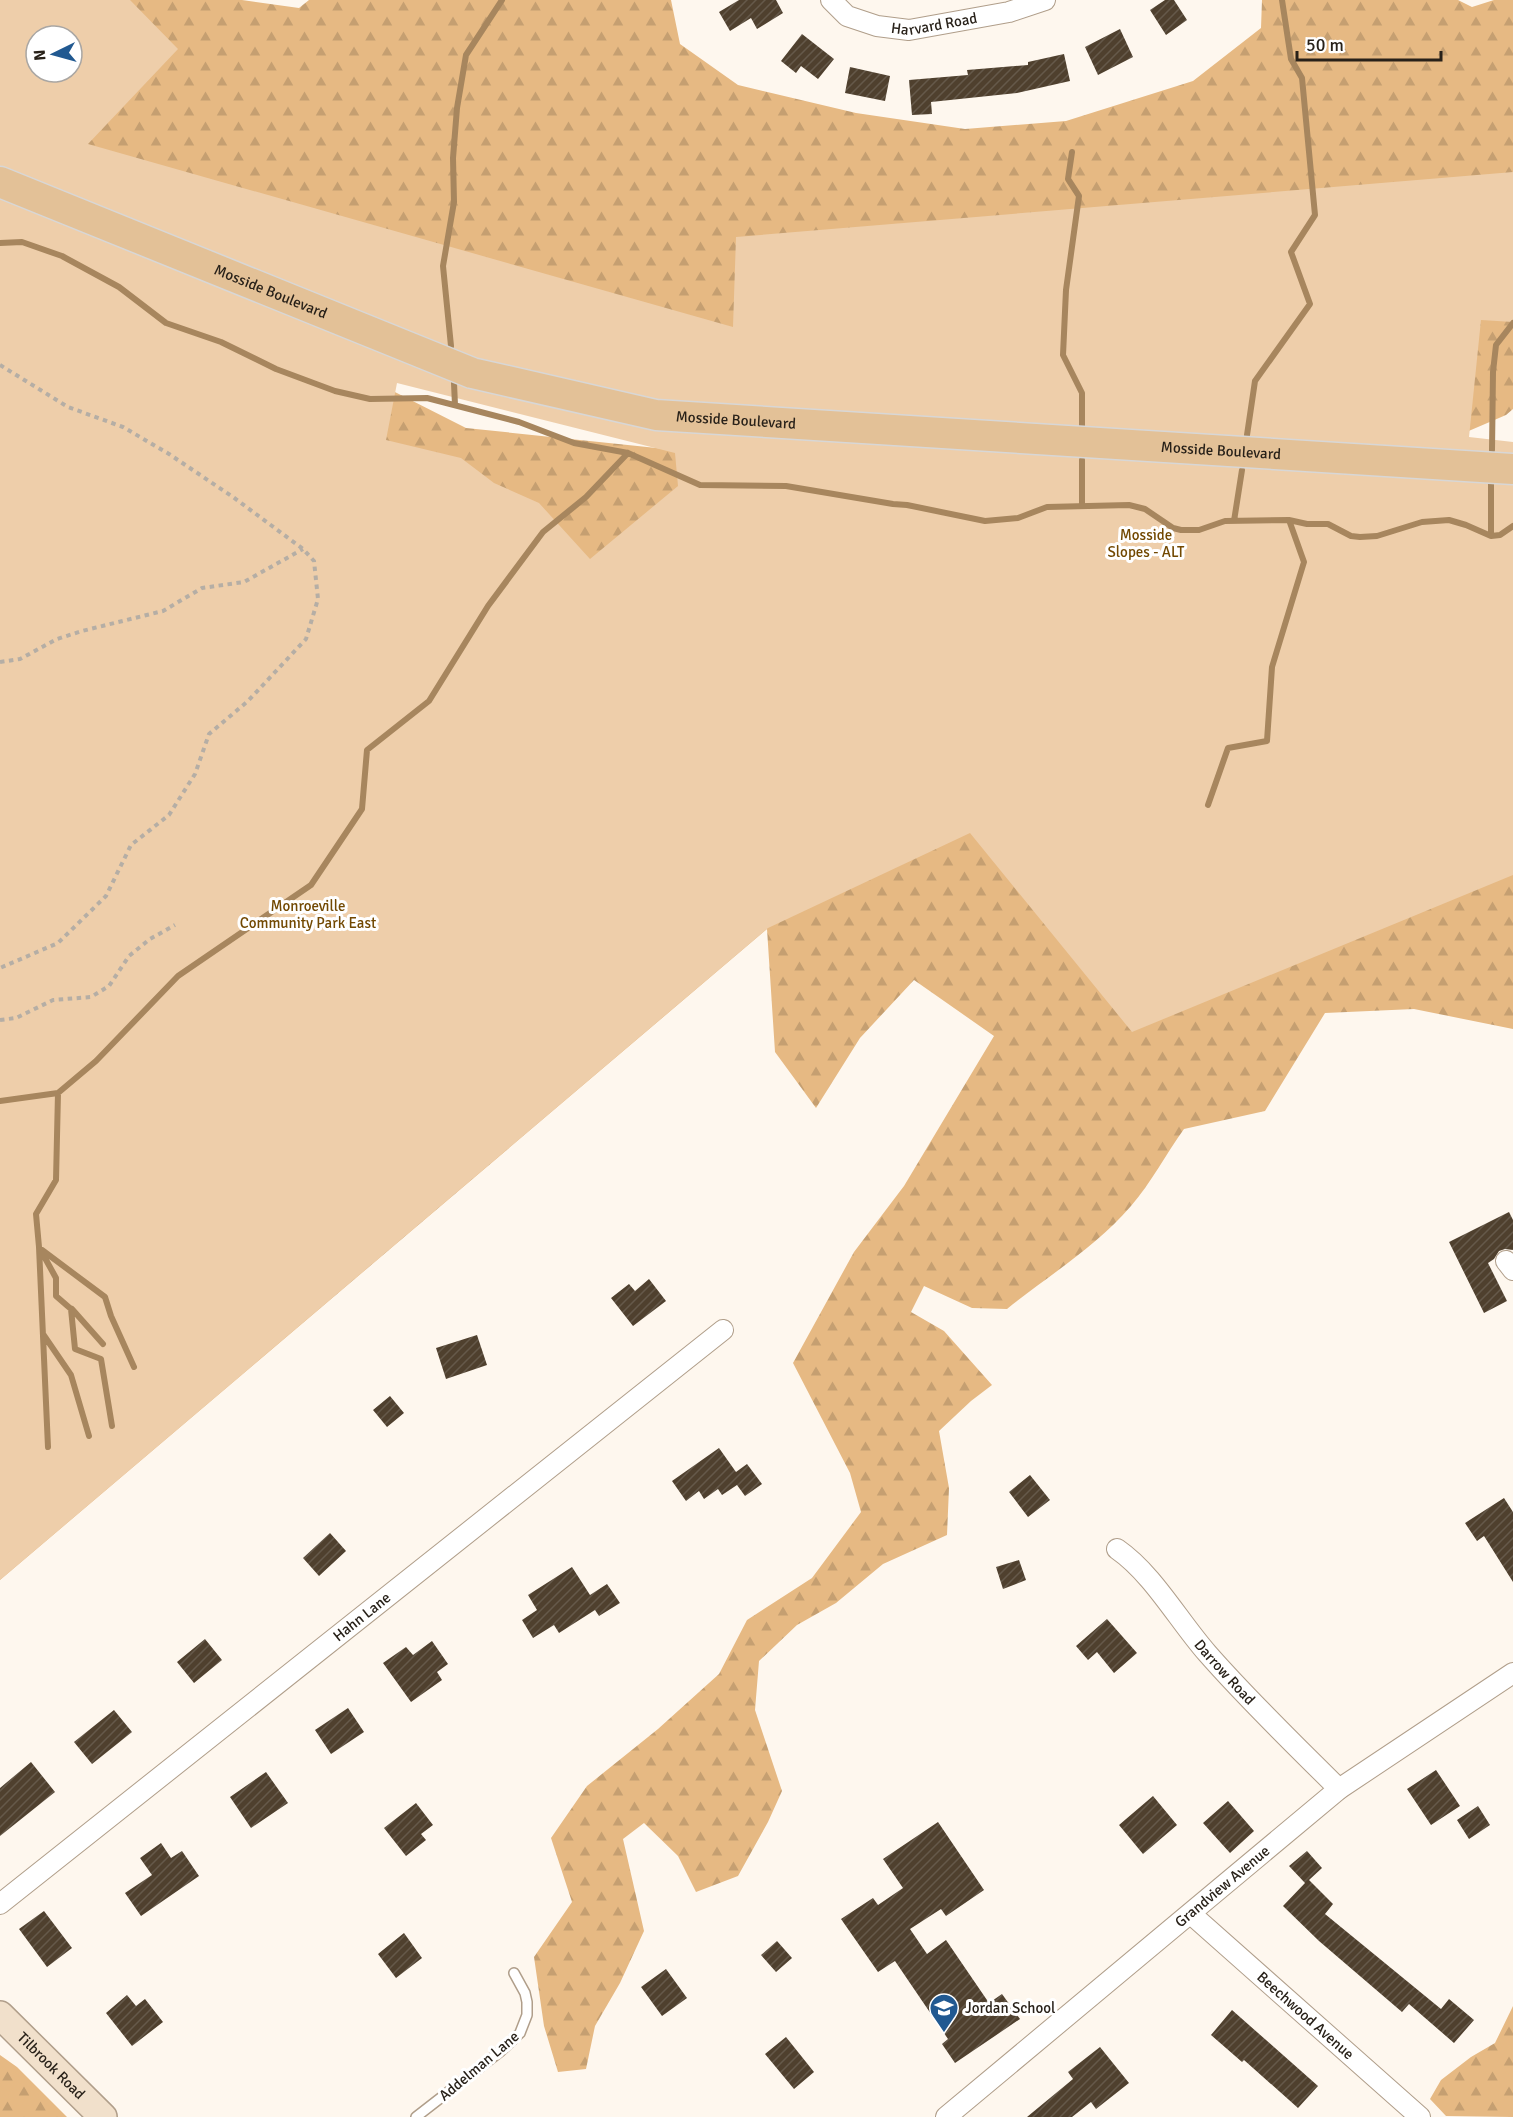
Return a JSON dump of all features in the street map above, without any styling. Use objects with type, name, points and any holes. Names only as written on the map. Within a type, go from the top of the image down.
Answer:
[{"type":"main road","name":"Mosside Boulevard","points":[[0,182],[472,373],[656,415],[1513,469]]},
{"type":"street","name":"Harvard Road","points":[[831,0],[847,16],[877,27],[909,30],[1009,12],[1045,0]]},
{"type":"street","name":"Hahn Lane","points":[[0,1904],[723,1330]]},
{"type":"street","name":"Darrow Road","points":[[1117,1549],[1137,1565],[1206,1652],[1339,1789]]},
{"type":"street","name":"Grandview Avenue","points":[[946,2117],[1339,1789],[1513,1673]]},
{"type":"street","name":"Beechwood Avenue","points":[[1191,1914],[1420,2117]]},
{"type":"street","name":"Tilbrook Road","points":[[0,2015],[103,2117]]},
{"type":"lane","name":"Addelman Lane","points":[[416,2117],[501,2051],[520,2033],[527,2015],[527,2002],[525,1993],[514,1973]]},
{"type":"path","points":[[0,365],[68,407],[123,427],[169,454],[233,497],[303,549],[314,561],[318,599],[306,639],[248,701],[209,734],[195,774],[169,815],[131,845],[106,896],[58,943],[0,968]]},
{"type":"path","points":[[0,662],[20,659],[57,639],[82,631],[164,611],[202,588],[244,582],[303,549]]},
{"type":"path","points":[[0,1020],[16,1018],[54,1000],[91,997],[109,986],[129,956],[150,939],[175,925]]},
{"type":"green space","points":[[0,0],[242,0],[299,8],[309,0],[671,0],[680,44],[738,85],[856,113],[965,129],[1066,121],[1193,81],[1261,28],[1262,0],[1458,0],[1472,7],[1494,0],[1513,0],[1513,409],[1506,415],[1450,439],[1012,410],[26,159]]},
{"type":"green space","name":"Mosside Slopes - ALT","points":[[0,0],[130,0],[178,49],[88,144],[733,327],[736,237],[1513,172],[1513,322],[1481,320],[1469,437],[1513,442],[1513,875],[1132,1032],[970,833],[768,928],[0,1580]],"holes":[[[397,383],[675,453],[678,486],[590,559],[539,503],[494,483],[461,458],[386,440]]]},
{"type":"green space","name":"Monroeville Community Park East","points":[[0,214],[308,348],[466,428],[714,454],[1513,496],[1513,1029],[1414,1009],[1325,1013],[1265,1111],[1184,1129],[1145,1188],[1117,1221],[1087,1248],[1007,1309],[972,1308],[924,1286],[911,1312],[944,1331],[992,1385],[939,1431],[949,1488],[947,1535],[883,1564],[836,1603],[797,1625],[759,1661],[755,1710],[782,1791],[768,1822],[738,1876],[696,1892],[678,1856],[644,1823],[623,1839],[644,1931],[620,1983],[595,2026],[586,2069],[558,2072],[544,2026],[534,1957],[572,1902],[551,1838],[587,1786],[658,1729],[719,1674],[747,1620],[812,1578],[861,1512],[850,1473],[793,1363],[854,1252],[904,1186],[994,1036],[914,980],[860,1038],[816,1108],[775,1052],[767,929],[0,1580]]},
{"type":"green space","points":[[1513,2006],[1513,2117],[1446,2116],[1430,2099],[1441,2080],[1471,2057],[1495,2043]]},
{"type":"green space","points":[[0,2055],[17,2067],[67,2117],[0,2117]]},
{"type":"building","points":[[739,0],[776,0],[783,13],[757,29],[751,18],[730,31],[719,12]]},
{"type":"building","points":[[1165,0],[1174,0],[1187,20],[1166,35],[1150,10]]},
{"type":"building","points":[[1120,29],[1133,57],[1098,75],[1085,47]]},
{"type":"building","points":[[802,34],[834,59],[818,79],[801,66],[796,73],[781,61]]},
{"type":"building","points":[[1064,54],[1070,81],[1017,93],[931,102],[932,114],[912,115],[909,80],[968,75],[967,70],[1028,65],[1028,62]]},
{"type":"building","points":[[850,67],[890,76],[885,101],[845,93]]},
{"type":"building","points":[[1509,1212],[1513,1220],[1513,1250],[1499,1251],[1488,1263],[1507,1301],[1484,1313],[1449,1242]]},
{"type":"building","points":[[649,1279],[666,1301],[633,1326],[611,1298],[629,1284],[635,1291]]},
{"type":"building","points":[[477,1335],[487,1365],[446,1379],[436,1348]]},
{"type":"building","points":[[390,1396],[404,1413],[387,1427],[373,1410]]},
{"type":"building","points":[[719,1448],[736,1472],[747,1464],[762,1484],[745,1496],[737,1485],[722,1495],[718,1489],[704,1499],[699,1491],[686,1501],[672,1481]]},
{"type":"building","points":[[1030,1475],[1050,1500],[1028,1517],[1009,1492]]},
{"type":"building","points":[[1504,1498],[1513,1512],[1513,1582],[1484,1536],[1477,1541],[1465,1523]]},
{"type":"building","points":[[330,1533],[346,1551],[319,1576],[303,1558]]},
{"type":"building","points":[[1019,1560],[1026,1580],[1003,1589],[996,1567]]},
{"type":"building","points":[[572,1567],[590,1595],[607,1584],[620,1603],[599,1616],[595,1610],[559,1633],[554,1625],[533,1638],[522,1620],[537,1610],[528,1595]]},
{"type":"building","points":[[1107,1619],[1137,1653],[1114,1673],[1097,1652],[1088,1660],[1076,1646]]},
{"type":"building","points":[[205,1639],[222,1660],[194,1683],[177,1662]]},
{"type":"building","points":[[432,1641],[448,1664],[437,1672],[442,1680],[411,1702],[383,1663],[406,1647],[413,1655]]},
{"type":"building","points":[[348,1708],[364,1732],[331,1754],[315,1730]]},
{"type":"building","points":[[114,1710],[132,1732],[92,1764],[74,1742]]},
{"type":"building","points":[[31,1762],[55,1792],[0,1836],[0,1788]]},
{"type":"building","points":[[1436,1770],[1460,1806],[1431,1825],[1407,1789]]},
{"type":"building","points":[[266,1772],[288,1803],[251,1828],[230,1797]]},
{"type":"building","points":[[1153,1796],[1177,1825],[1143,1854],[1119,1825]]},
{"type":"building","points":[[1228,1801],[1254,1831],[1230,1853],[1203,1823]]},
{"type":"building","points":[[416,1803],[433,1825],[421,1834],[426,1840],[406,1856],[384,1828]]},
{"type":"building","points":[[1478,1806],[1490,1825],[1469,1839],[1457,1820]]},
{"type":"building","points":[[938,1822],[984,1890],[946,1916],[941,1909],[910,1929],[927,1954],[946,1940],[989,2003],[1002,1994],[1020,2019],[955,2063],[942,2044],[948,2039],[895,1961],[878,1972],[841,1919],[873,1898],[878,1905],[903,1888],[883,1859]]},
{"type":"building","points":[[161,1843],[171,1858],[182,1851],[199,1876],[141,1916],[125,1893],[152,1875],[140,1858]]},
{"type":"building","points":[[1307,1851],[1322,1868],[1309,1880],[1333,1904],[1325,1914],[1441,2009],[1449,1999],[1474,2020],[1454,2043],[1409,2004],[1402,2012],[1319,1941],[1283,1906],[1305,1883],[1289,1866]]},
{"type":"building","points":[[44,1911],[72,1948],[47,1967],[19,1929]]},
{"type":"building","points":[[404,1933],[422,1958],[396,1978],[378,1954]]},
{"type":"building","points":[[777,1941],[792,1958],[776,1972],[761,1955]]},
{"type":"building","points":[[666,1969],[687,1998],[662,2016],[641,1987]]},
{"type":"building","points":[[127,1995],[136,2006],[145,1999],[163,2022],[132,2046],[106,2013]]},
{"type":"building","points":[[1232,2010],[1318,2086],[1298,2108],[1244,2060],[1242,2062],[1211,2035]]},
{"type":"building","points":[[786,2037],[814,2072],[794,2089],[765,2054]]},
{"type":"building","points":[[1100,2047],[1129,2083],[1096,2109],[1091,2102],[1072,2117],[1027,2117],[1073,2079],[1068,2072]]},
{"type":"waterway","points":[[451,346],[443,266],[454,202],[453,158],[457,108],[466,55],[502,0]]},
{"type":"waterway","points":[[1247,435],[1255,381],[1310,304],[1291,252],[1315,215],[1302,78],[1291,59],[1282,0]]},
{"type":"waterway","points":[[1072,152],[1068,179],[1079,196],[1066,290],[1063,355],[1082,393],[1082,426]]},
{"type":"waterway","points":[[0,243],[22,242],[62,256],[119,287],[166,323],[221,342],[276,369],[335,391],[370,399],[427,398],[519,422],[574,443],[628,453],[700,485],[786,486],[907,505],[985,521],[1018,518],[1047,507],[1129,505],[1145,509],[1173,528],[1181,530],[1199,530],[1225,521],[1289,520],[1307,524],[1328,524],[1351,536],[1360,537],[1377,536],[1422,522],[1449,520],[1491,536],[1500,535],[1513,526]]},
{"type":"waterway","points":[[1492,450],[1493,372],[1496,345],[1513,323]]},
{"type":"waterway","points":[[454,383],[455,405]]},
{"type":"waterway","points":[[0,1101],[58,1093],[96,1061],[178,976],[311,885],[362,809],[367,750],[429,701],[488,606],[543,532],[586,497],[628,453]]},
{"type":"waterway","points":[[1082,460],[1082,506]]},
{"type":"waterway","points":[[1234,521],[1242,470]]},
{"type":"waterway","points":[[1491,484],[1491,536]]},
{"type":"waterway","points":[[1208,805],[1228,748],[1267,741],[1272,667],[1304,562],[1289,520]]},
{"type":"waterway","points":[[48,1447],[36,1214],[56,1180],[58,1093]]},
{"type":"waterway","points":[[40,1249],[56,1278],[56,1296],[71,1309],[75,1349],[101,1359],[112,1426]]},
{"type":"waterway","points":[[42,1250],[105,1297],[134,1367]]},
{"type":"waterway","points":[[72,1309],[103,1344]]},
{"type":"waterway","points":[[43,1334],[71,1375],[89,1436]]},
{"type":"place","name":"Jordan School","points":[[944,2034]]}]
